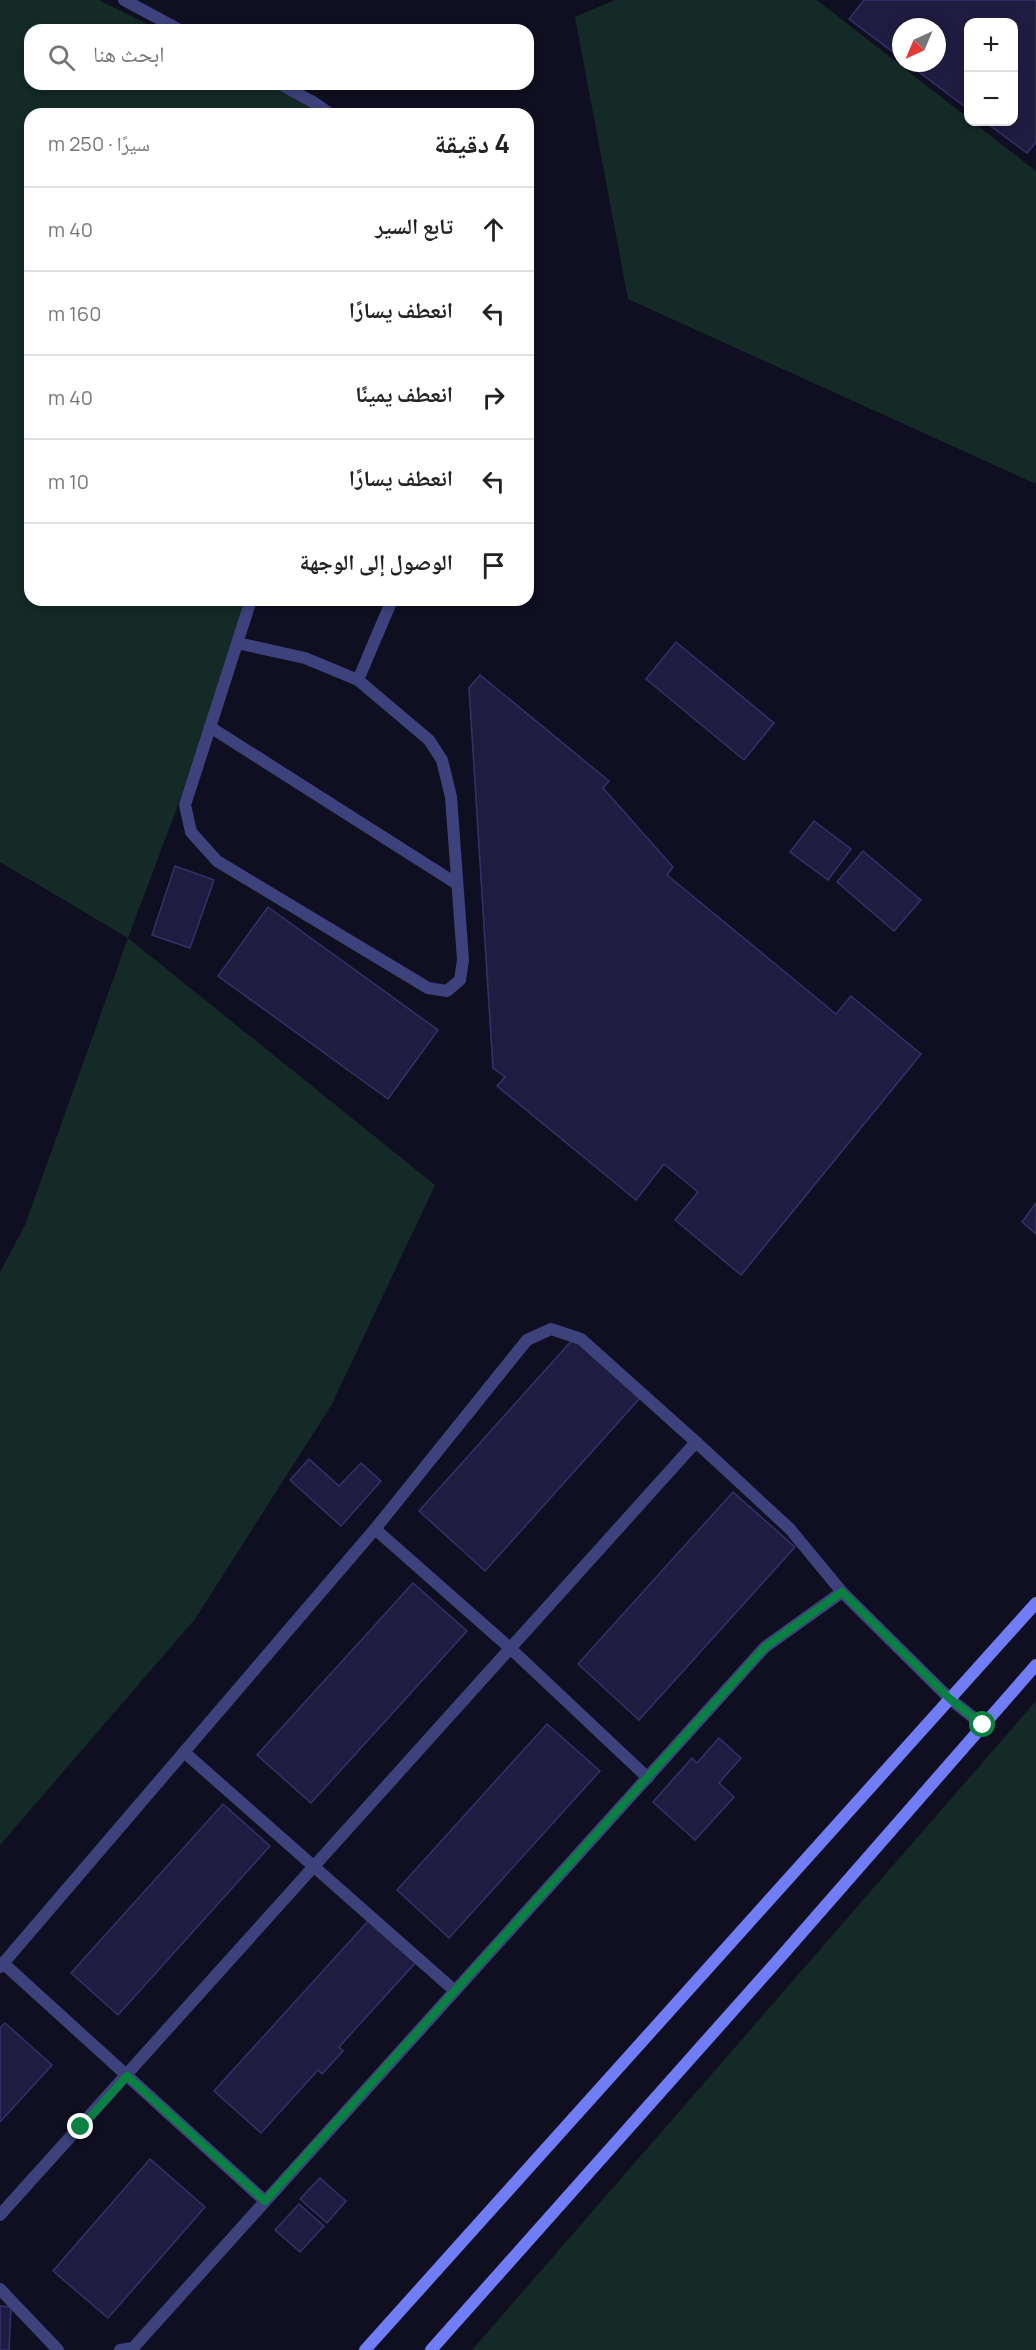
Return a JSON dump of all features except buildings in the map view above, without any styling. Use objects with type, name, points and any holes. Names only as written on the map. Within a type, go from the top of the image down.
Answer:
[{"type":"main road","points":[[366,2350],[1036,1603]]},
{"type":"main road","points":[[431,2350],[778,1960],[1036,1665]]},
{"type":"lane","points":[[124,0],[169,24]]},
{"type":"lane","points":[[291,90],[322,108]]},
{"type":"lane","points":[[237,644],[305,658],[358,680],[429,740],[442,760],[451,797],[463,960],[460,980],[447,992],[428,988],[218,861],[191,832],[185,805],[249,606]]},
{"type":"lane","points":[[358,680],[389,606]]},
{"type":"lane","points":[[210,728],[457,884]]},
{"type":"lane","points":[[265,2201],[2,1965],[375,1530],[527,1340],[551,1329],[581,1340],[790,1529],[842,1592],[950,1699],[983,1725]]},
{"type":"lane","points":[[0,2215],[696,1442]]},
{"type":"lane","points":[[375,1530],[510,1648],[648,1778]]},
{"type":"lane","points":[[120,2350],[133,2348],[765,1647],[842,1592]]},
{"type":"lane","points":[[184,1752],[456,1991]]},
{"type":"lane","points":[[0,2289],[58,2350]]},
{"type":"green space","points":[[0,0],[99,0],[147,24],[24,24],[24,90],[280,90],[316,108],[24,108],[24,606],[253,606],[128,938],[0,862]]},
{"type":"green space","points":[[615,0],[817,0],[892,59],[892,72],[909,72],[964,115],[964,126],[978,126],[1036,171],[1036,484],[628,299],[575,17]]},
{"type":"green space","points":[[128,938],[435,1185],[332,1404],[195,1619],[0,1845],[0,1272],[25,1225]]},
{"type":"green space","points":[[1036,1701],[1036,2350],[472,2350]]},
{"type":"route","points":[[81,2127],[127,2076],[265,2201],[765,1647],[842,1592],[950,1699],[983,1725]]}]
